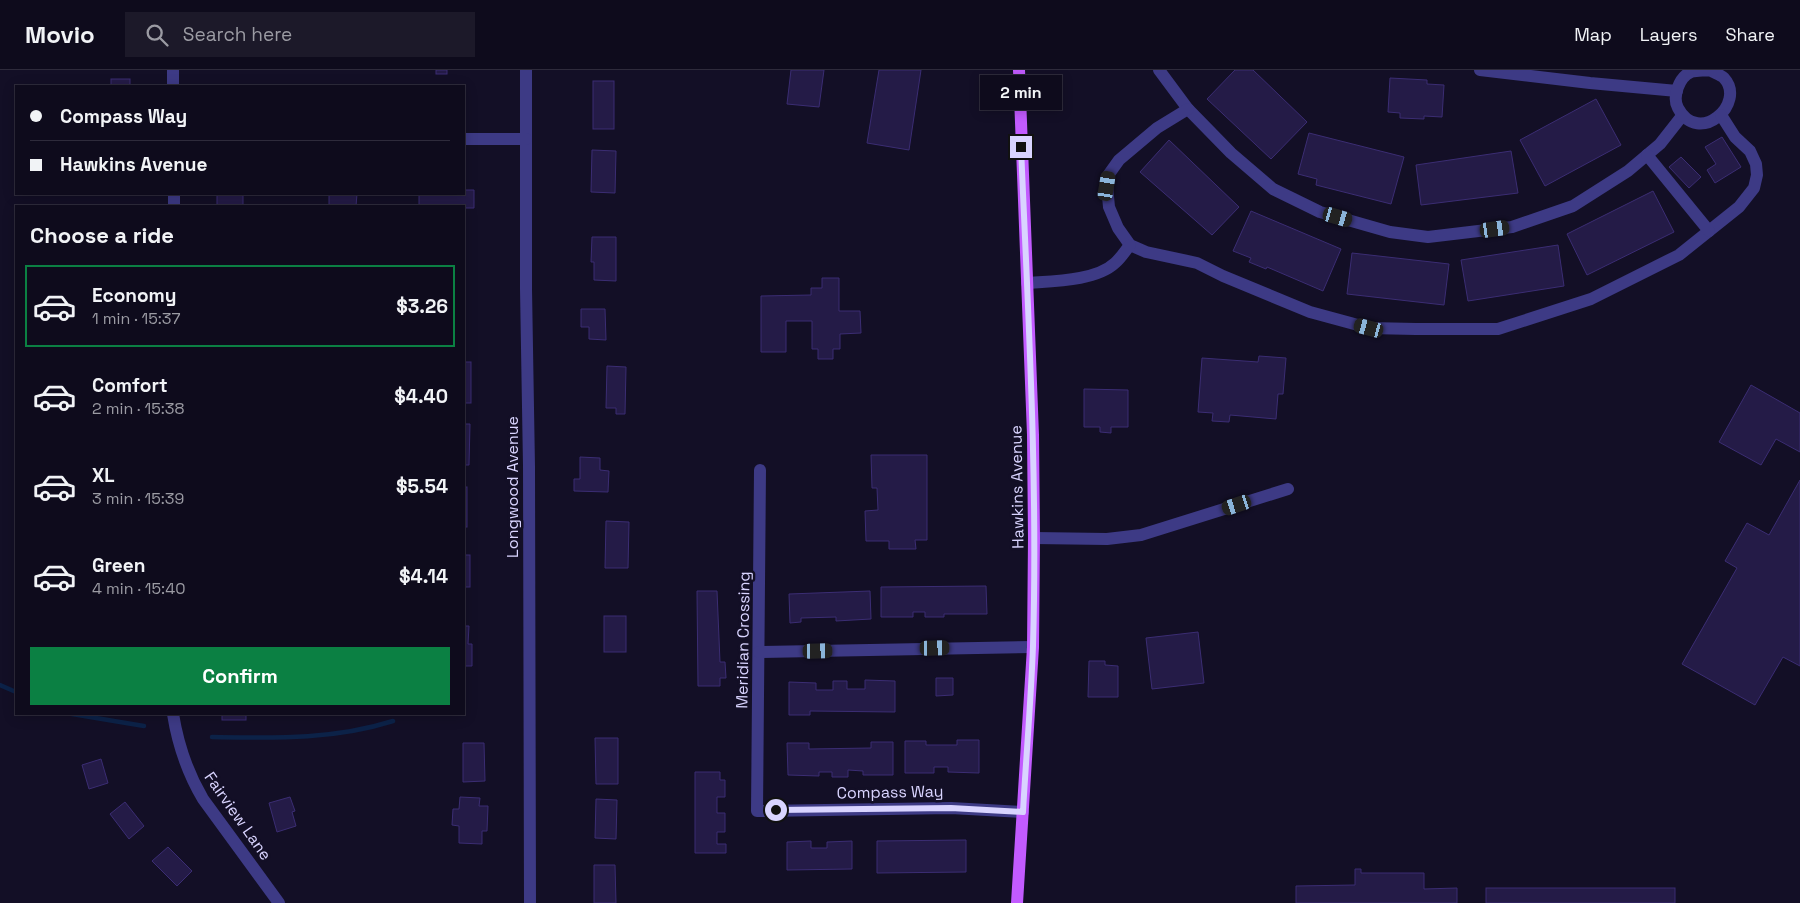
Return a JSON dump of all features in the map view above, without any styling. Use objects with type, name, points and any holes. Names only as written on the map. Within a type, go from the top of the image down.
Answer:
[{"type":"main road","name":"Hawkins Avenue","points":[[1017,903],[1033,647],[1034,538],[1033,435],[1020,70]]},
{"type":"street","points":[[173,70],[173,85]]},
{"type":"street","name":"Longwood Avenue","points":[[526,70],[530,903]]},
{"type":"street","points":[[1160,70],[1188,109],[1230,153],[1273,189],[1320,212],[1390,232],[1428,237],[1512,227],[1573,206],[1628,171],[1660,144],[1682,116]]},
{"type":"street","points":[[1480,70],[1580,76],[1677,91]]},
{"type":"street","points":[[1705,70],[1710,70],[1724,78],[1729,90],[1729,101],[1721,116],[1711,122],[1695,124],[1682,116],[1676,104],[1677,91],[1682,79],[1691,72],[1705,70]]},
{"type":"street","points":[[1188,109],[1157,128],[1119,160],[1109,174],[1107,186],[1109,206],[1118,228],[1130,245],[1146,252],[1197,263],[1223,276],[1310,312],[1369,328],[1498,329],[1591,299],[1680,255],[1739,207],[1754,188],[1758,175],[1756,164],[1750,151],[1735,136],[1721,116]]},
{"type":"street","points":[[465,140],[526,139]]},
{"type":"street","points":[[1647,155],[1709,231]]},
{"type":"street","points":[[1027,283],[1067,280],[1098,273],[1114,264],[1130,245]]},
{"type":"street","name":"Meridian Crossing","points":[[757,811],[760,470]]},
{"type":"street","points":[[1034,538],[1107,539],[1141,535],[1288,489]]},
{"type":"street","points":[[759,652],[1033,647]]},
{"type":"street","name":"Fairview Lane","points":[[172,715],[177,740],[193,782],[203,800],[279,903]]},
{"type":"street","name":"Compass Way","points":[[757,811],[951,808],[1023,812]]},
{"type":"building","points":[[436,70],[447,70],[447,74],[436,74]]},
{"type":"building","points":[[791,70],[824,70],[819,107],[787,104]]},
{"type":"building","points":[[879,70],[921,70],[909,150],[867,143]]},
{"type":"building","points":[[1235,70],[1253,70],[1307,122],[1271,159],[1207,99]]},
{"type":"building","points":[[1390,78],[1427,80],[1427,84],[1444,85],[1442,117],[1424,116],[1424,119],[1400,118],[1400,113],[1388,112]]},
{"type":"building","points":[[111,79],[130,79],[130,85],[111,85]]},
{"type":"building","points":[[593,81],[614,81],[614,129],[593,129]]},
{"type":"building","points":[[1596,99],[1621,145],[1545,186],[1520,140]]},
{"type":"building","points":[[1309,133],[1404,157],[1391,204],[1316,185],[1317,179],[1298,174]]},
{"type":"building","points":[[1722,137],[1741,167],[1715,183],[1707,170],[1716,164],[1705,147]]},
{"type":"building","points":[[1169,140],[1239,207],[1212,235],[1140,172]]},
{"type":"building","points":[[592,150],[616,151],[615,193],[591,192]]},
{"type":"building","points":[[1511,151],[1518,193],[1421,205],[1416,165]]},
{"type":"building","points":[[1681,157],[1701,177],[1689,188],[1669,167]]},
{"type":"building","points":[[465,190],[474,190],[474,208],[465,208],[465,205],[419,205],[419,195],[465,195]]},
{"type":"building","points":[[1653,191],[1674,232],[1587,275],[1567,234]]},
{"type":"building","points":[[217,195],[243,195],[243,205],[217,205]]},
{"type":"building","points":[[329,195],[357,195],[356,205],[329,205]]},
{"type":"building","points":[[1251,211],[1341,249],[1323,291],[1267,267],[1266,269],[1249,262],[1251,258],[1233,251]]},
{"type":"building","points":[[592,237],[616,237],[616,281],[594,280],[594,262],[591,262]]},
{"type":"building","points":[[1558,245],[1564,286],[1468,301],[1461,260]]},
{"type":"building","points":[[1352,253],[1449,264],[1444,305],[1347,294]]},
{"type":"building","points":[[822,278],[839,278],[839,311],[860,311],[861,333],[840,334],[840,349],[833,349],[833,359],[818,359],[818,349],[812,349],[812,321],[786,321],[786,352],[761,352],[761,296],[811,295],[811,288],[822,288]]},
{"type":"building","points":[[581,309],[605,309],[606,340],[589,339],[589,327],[581,327]]},
{"type":"building","points":[[1259,356],[1286,358],[1283,394],[1278,394],[1276,419],[1230,415],[1229,422],[1212,421],[1213,413],[1198,412],[1202,358],[1258,362]]},
{"type":"building","points":[[465,362],[471,362],[471,403],[465,403]]},
{"type":"building","points":[[607,366],[626,367],[625,414],[616,414],[616,408],[606,408]]},
{"type":"building","points":[[1751,385],[1800,413],[1800,452],[1776,439],[1761,465],[1719,442]]},
{"type":"building","points":[[1084,389],[1128,390],[1128,427],[1111,427],[1111,433],[1100,432],[1100,427],[1084,427]]},
{"type":"building","points":[[465,424],[470,424],[469,465],[465,465]]},
{"type":"building","points":[[871,455],[927,455],[927,540],[915,540],[916,549],[889,549],[889,541],[866,541],[865,511],[878,510],[877,488],[872,488]]},
{"type":"building","points":[[580,457],[600,458],[600,470],[609,471],[608,492],[574,491],[574,479],[580,479]]},
{"type":"building","points":[[1800,480],[1800,666],[1783,657],[1755,705],[1682,664],[1737,568],[1725,561],[1747,523],[1769,535]]},
{"type":"building","points":[[465,487],[467,487],[467,527],[465,527]]},
{"type":"building","points":[[606,521],[629,522],[628,568],[605,568]]},
{"type":"building","points":[[465,555],[470,555],[470,587],[465,587]]},
{"type":"building","points":[[986,586],[987,614],[944,614],[944,617],[925,617],[925,612],[913,612],[913,617],[881,617],[881,587]]},
{"type":"building","points":[[697,591],[717,591],[720,662],[725,662],[726,678],[720,678],[720,686],[698,686]]},
{"type":"building","points":[[870,591],[871,619],[836,621],[836,617],[801,618],[801,622],[790,623],[789,594]]},
{"type":"building","points":[[604,616],[626,616],[626,652],[604,652]]},
{"type":"building","points":[[465,626],[469,626],[468,644],[472,644],[472,666],[465,666]]},
{"type":"building","points":[[1198,632],[1204,683],[1152,689],[1146,638]]},
{"type":"building","points":[[1089,661],[1105,661],[1105,665],[1118,666],[1118,697],[1088,697]]},
{"type":"building","points":[[936,678],[953,678],[953,695],[936,696]]},
{"type":"building","points":[[865,680],[895,681],[895,712],[810,711],[810,715],[789,715],[789,682],[816,683],[816,690],[833,690],[833,681],[847,681],[847,689],[865,689]]},
{"type":"building","points":[[222,715],[246,715],[246,720],[222,720]]},
{"type":"building","points":[[595,738],[618,738],[618,784],[596,784]]},
{"type":"building","points":[[957,740],[979,740],[979,773],[948,772],[948,767],[934,767],[934,773],[905,773],[905,741],[926,741],[926,745],[957,745]]},
{"type":"building","points":[[871,742],[893,742],[893,775],[863,775],[863,771],[848,770],[848,777],[832,777],[832,772],[819,772],[819,776],[788,775],[787,743],[809,743],[809,749],[871,748]]},
{"type":"building","points":[[463,743],[484,743],[485,781],[463,782]]},
{"type":"building","points":[[101,759],[108,783],[89,789],[82,765]]},
{"type":"building","points":[[695,772],[720,772],[720,780],[725,780],[725,797],[717,797],[717,813],[725,813],[725,832],[717,832],[717,844],[726,844],[726,853],[695,853]]},
{"type":"building","points":[[290,797],[295,811],[292,812],[296,826],[277,832],[269,803]]},
{"type":"building","points":[[460,797],[480,798],[479,806],[488,806],[487,831],[482,831],[482,844],[459,843],[459,826],[452,825],[453,809],[459,809]]},
{"type":"building","points":[[596,799],[617,800],[616,839],[595,838]]},
{"type":"building","points":[[125,802],[144,826],[129,839],[110,814]]},
{"type":"building","points":[[966,840],[966,872],[877,873],[877,841]]},
{"type":"building","points":[[811,841],[811,848],[827,848],[827,842],[852,841],[852,869],[787,870],[787,842]]},
{"type":"building","points":[[168,847],[192,871],[177,886],[152,861]]},
{"type":"building","points":[[594,865],[615,865],[616,903],[594,903]]},
{"type":"building","points":[[1355,869],[1361,869],[1361,873],[1424,873],[1424,889],[1457,888],[1457,903],[1296,903],[1296,886],[1355,885]]},
{"type":"building","points":[[1486,888],[1675,888],[1675,903],[1486,903]]},
{"type":"waterway","points":[[0,685],[15,692]]},
{"type":"waterway","points":[[78,715],[144,726]]},
{"type":"waterway","points":[[212,737],[326,735],[348,732],[393,721]]},
{"type":"route","points":[[776,810],[951,808],[1023,812],[1033,647],[1034,538],[1033,435],[1021,147]]}]
